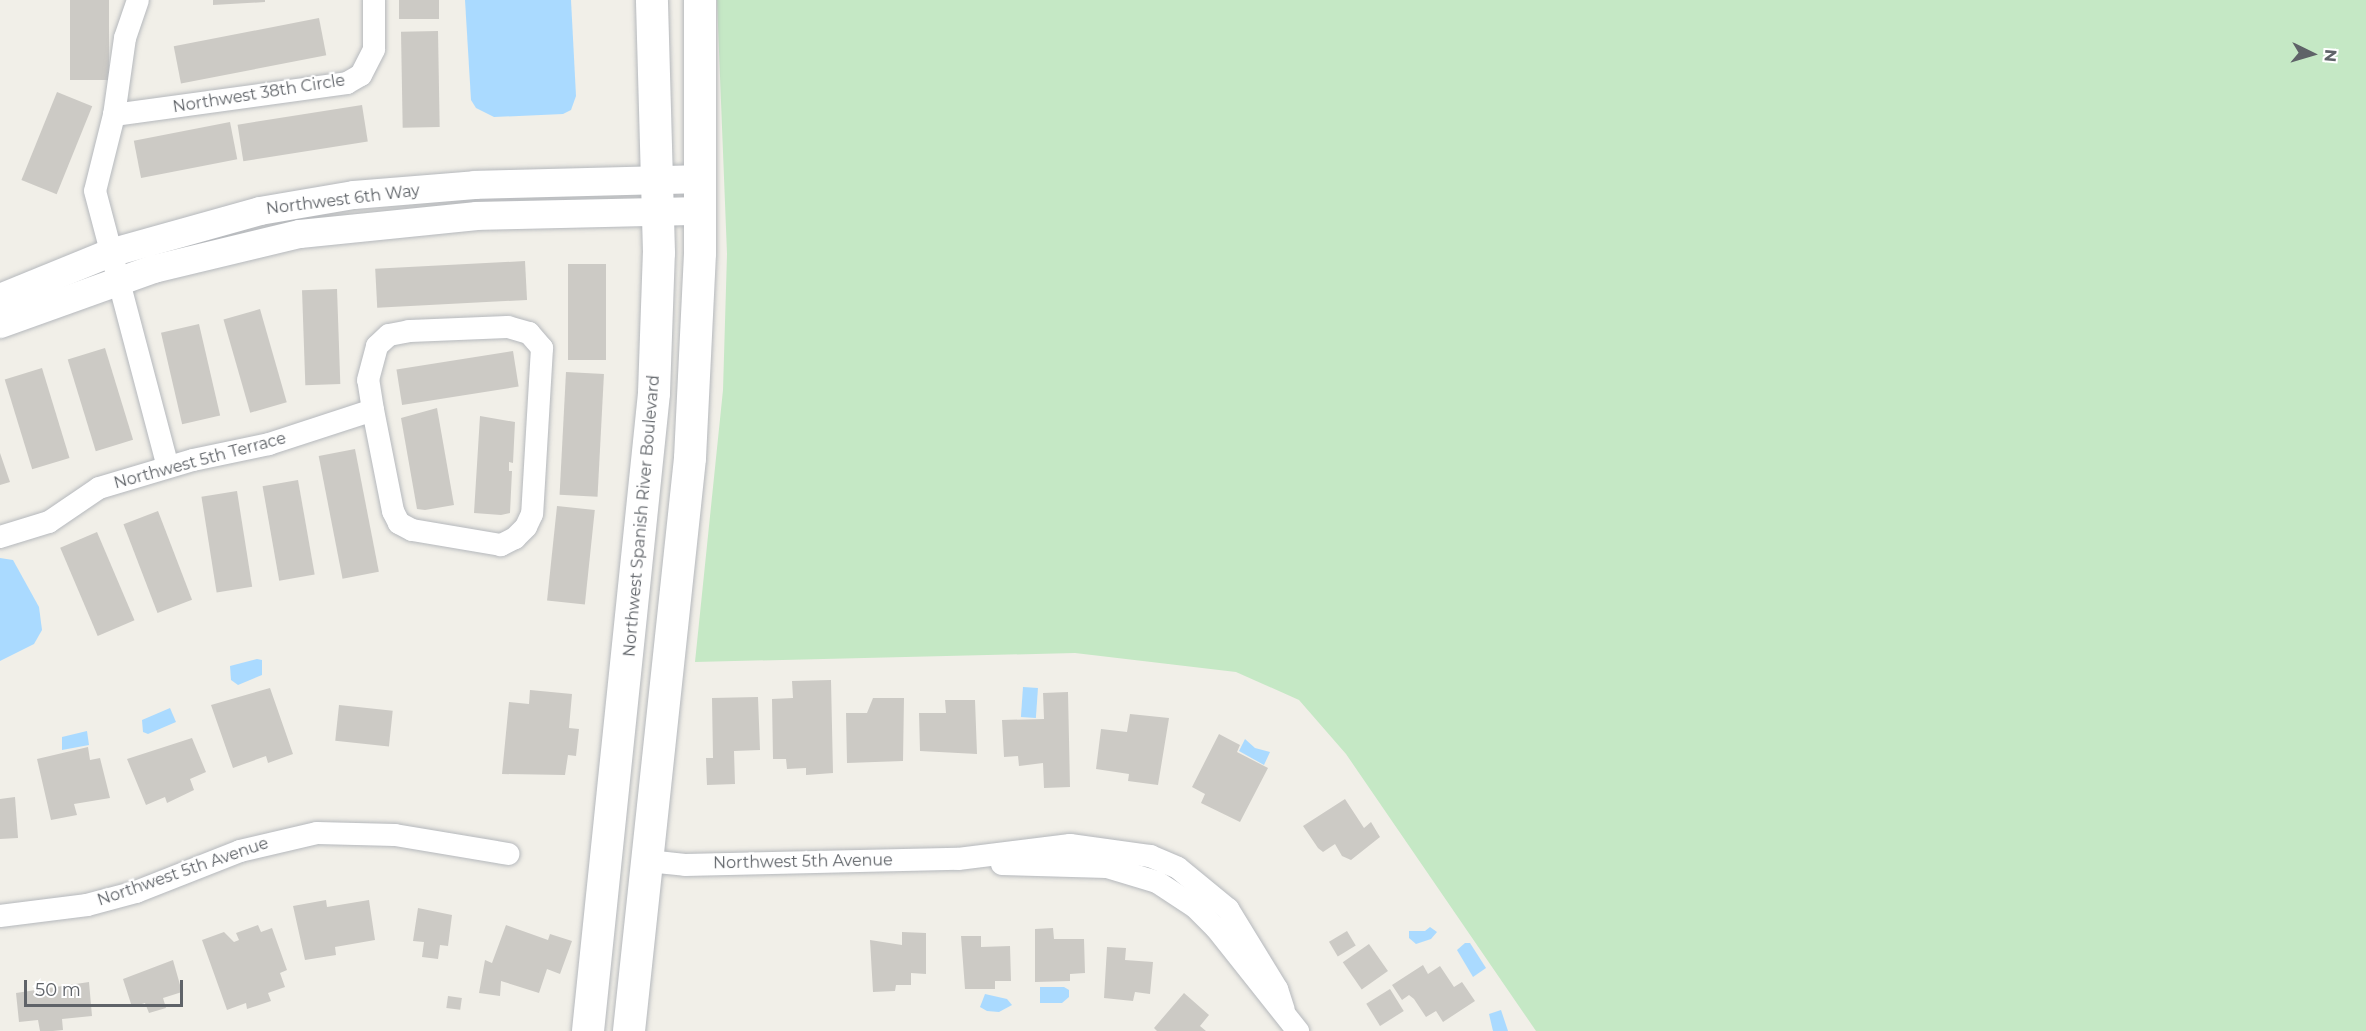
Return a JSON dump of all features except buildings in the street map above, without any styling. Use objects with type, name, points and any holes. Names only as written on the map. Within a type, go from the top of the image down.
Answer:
[{"type":"main road","name":"Northwest Spanish River Boulevard","points":[[588,1031],[632,629],[654,393],[659,212],[652,0]]},
{"type":"main road","points":[[629,1031],[690,458],[700,211],[700,0]]},
{"type":"main road","points":[[632,629],[640,727],[632,830],[648,861]]},
{"type":"street","points":[[138,0],[125,38],[114,115],[95,191],[168,467]]},
{"type":"street","name":"Northwest 38th Circle","points":[[114,115],[347,83],[361,75],[375,49],[374,0]]},
{"type":"street","name":"Northwest 6th Way","points":[[0,298],[110,253],[260,211],[354,195],[476,185],[700,179]]},
{"type":"street","name":"Northwest 6th Way","points":[[0,324],[117,281],[255,243],[339,228],[477,216],[700,211]]},
{"type":"street","points":[[508,327],[529,333],[542,348],[543,390],[532,514],[525,527],[515,538],[501,544],[412,530],[399,523],[393,511],[373,410],[368,380],[371,360],[376,346],[389,335],[409,331],[508,327]]},
{"type":"street","name":"Northwest 5th Terrace","points":[[0,537],[49,522],[99,488],[168,467],[269,444],[373,410]]},
{"type":"street","name":"Northwest 5th Avenue","points":[[0,916],[107,899],[240,851],[316,833],[395,835],[508,854]]},
{"type":"street","name":"Northwest 5th Avenue","points":[[648,861],[685,865],[958,859],[1107,867],[1156,882],[1195,907],[1284,1011],[1298,1031]]},
{"type":"green space","points":[[717,0],[2366,0],[2366,1031],[1536,1031],[1346,754],[1299,700],[1236,672],[1075,653],[695,662],[723,390],[727,254]]},
{"type":"water","points":[[465,0],[571,0],[576,96],[571,110],[563,114],[494,117],[476,108],[471,100]]},
{"type":"water","points":[[0,558],[13,560],[39,607],[42,630],[34,644],[0,661]]},
{"type":"water","points":[[257,659],[262,660],[262,675],[238,685],[231,680],[230,666]]},
{"type":"water","points":[[1023,687],[1038,688],[1036,718],[1021,717]]},
{"type":"water","points":[[170,708],[176,722],[148,734],[143,732],[142,720]]},
{"type":"water","points":[[87,731],[89,745],[62,750],[62,737]]},
{"type":"water","points":[[1245,739],[1255,748],[1270,752],[1264,765],[1239,751]]},
{"type":"water","points":[[1430,927],[1437,932],[1431,939],[1416,944],[1409,938],[1409,931],[1425,931]]},
{"type":"water","points":[[1465,943],[1470,943],[1486,968],[1473,977],[1457,950]]},
{"type":"water","points":[[1040,987],[1064,987],[1069,990],[1069,997],[1062,1003],[1040,1003]]},
{"type":"water","points":[[985,994],[1007,999],[1012,1005],[999,1012],[987,1011],[980,1007]]},
{"type":"water","points":[[1501,1010],[1508,1031],[1493,1031],[1489,1014]]}]
